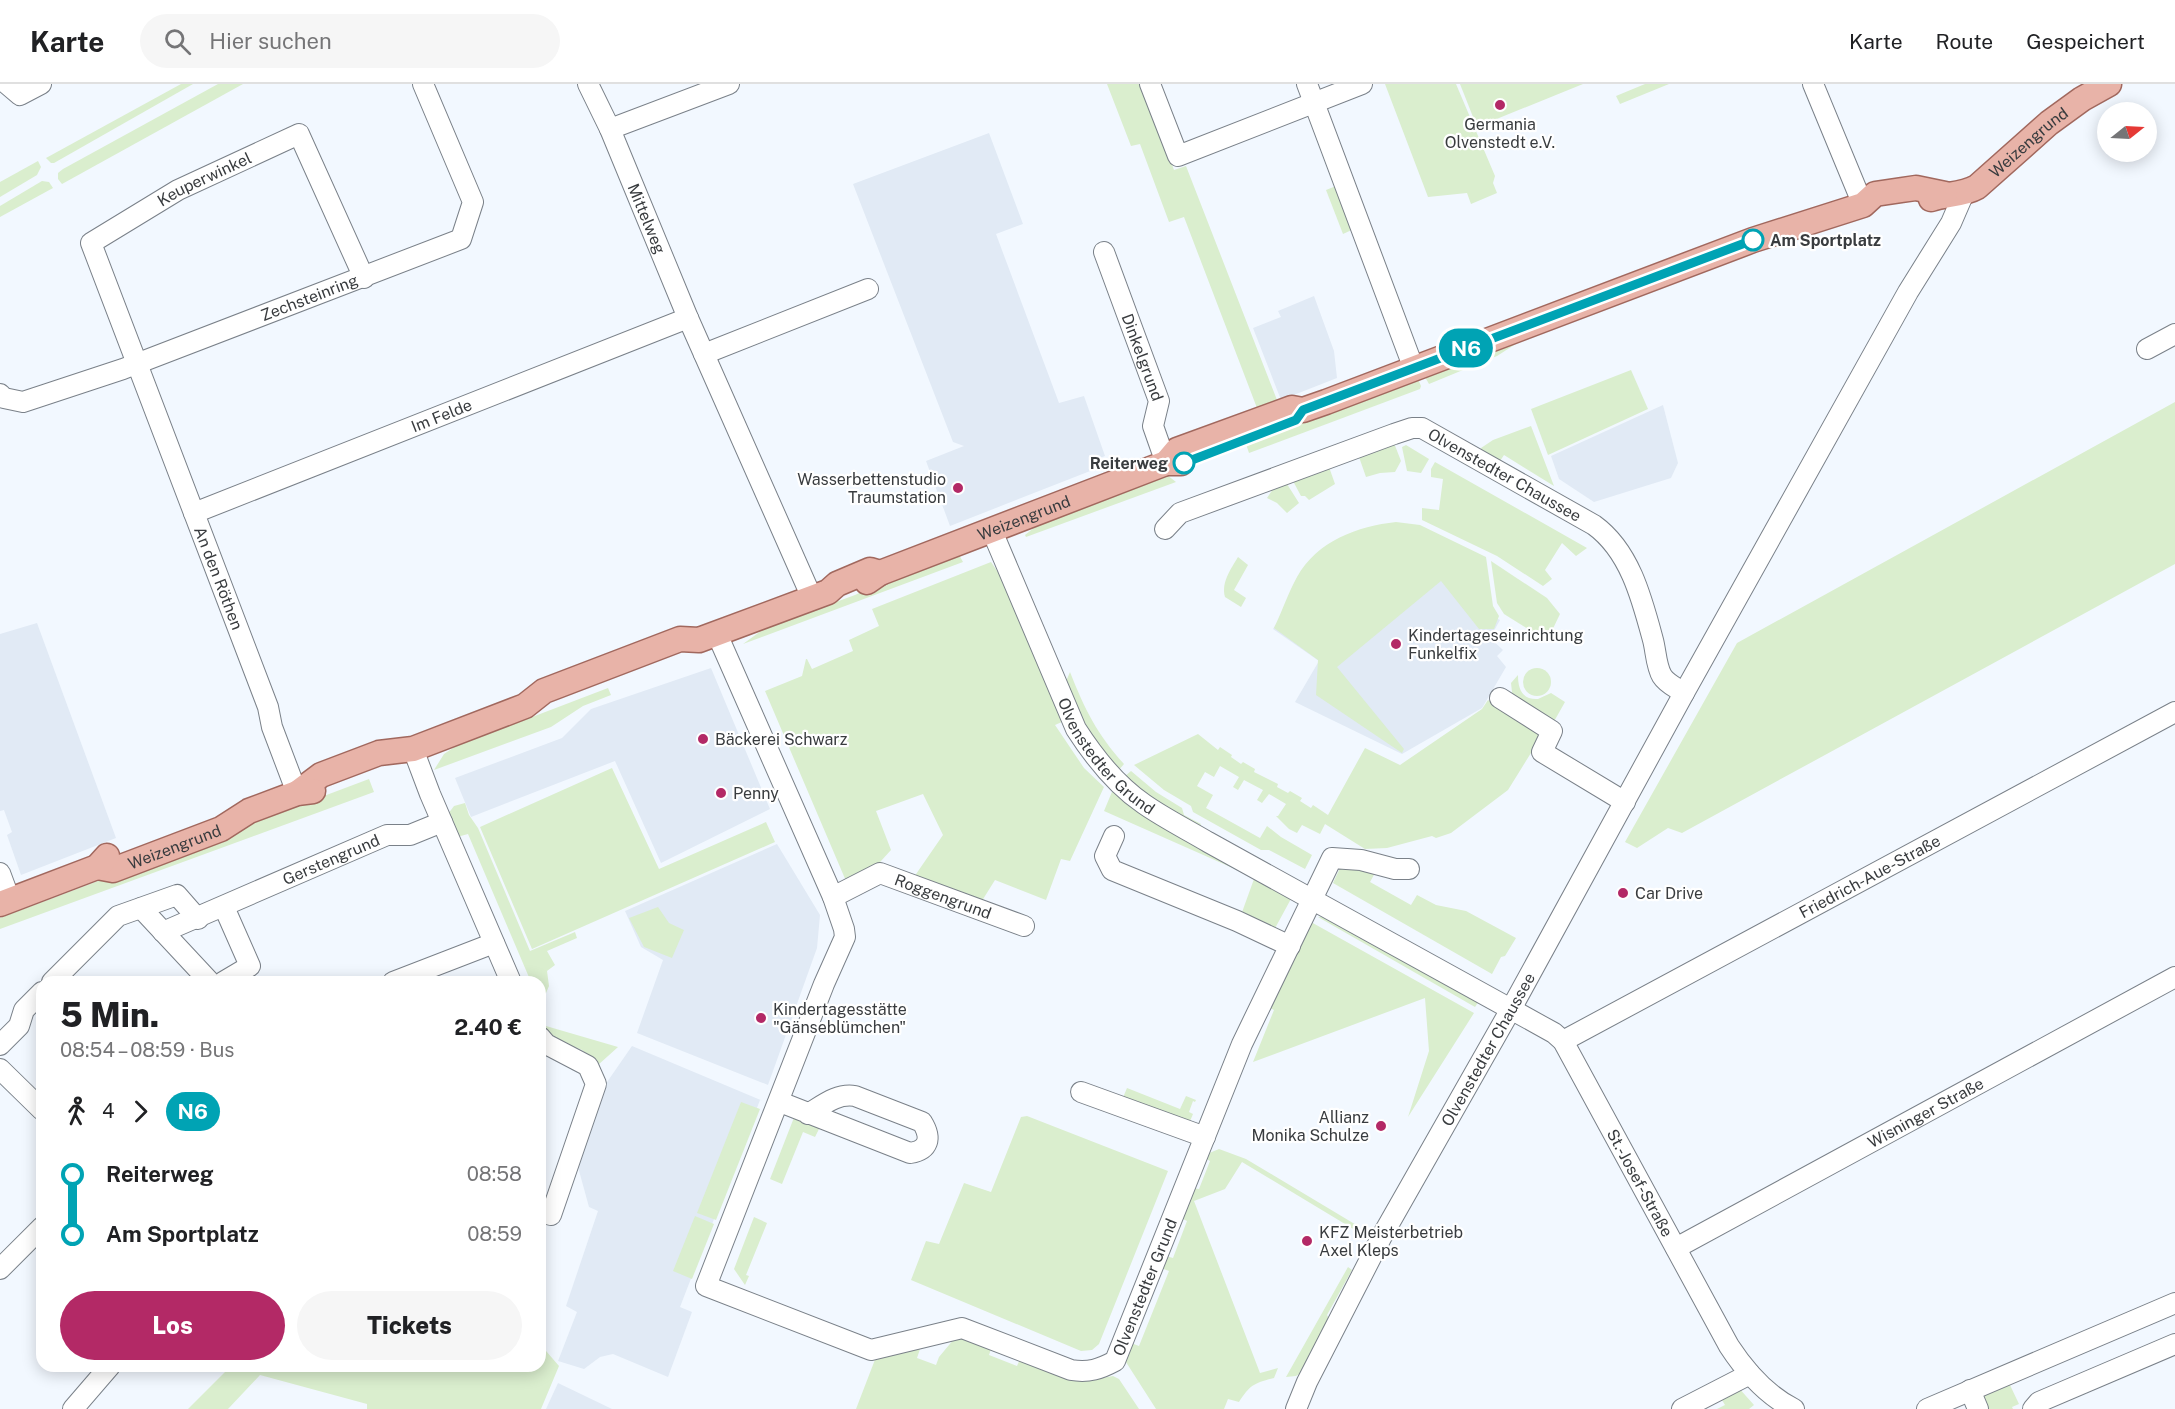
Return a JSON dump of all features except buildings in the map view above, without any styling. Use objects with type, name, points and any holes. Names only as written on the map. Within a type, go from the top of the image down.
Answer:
[{"type":"main road","name":"Weizengrund","points":[[5,902],[97,867],[107,856],[216,815],[249,811],[297,793],[321,775],[379,753],[413,748],[525,706],[544,691],[680,639],[708,637],[820,595],[837,584],[870,570],[880,573],[992,531],[1167,463],[1177,450],[1292,408],[1303,410],[1753,240],[1863,205],[1875,194],[1916,188],[1955,194],[1982,183],[2049,123],[2082,99],[2109,84]]},
{"type":"street","points":[[8,84],[20,95],[41,84]]},
{"type":"street","name":"Zechsteinring","points":[[0,394],[4,398],[23,402],[137,364],[461,239],[473,202],[423,84]]},
{"type":"street","name":"Mittelweg","points":[[588,84],[610,129],[704,354],[820,595]]},
{"type":"street","points":[[610,129],[729,84]]},
{"type":"street","points":[[1150,84],[1178,156],[1310,93],[1362,84]]},
{"type":"street","points":[[1813,84],[1863,205]]},
{"type":"street","points":[[1310,93],[1414,369]]},
{"type":"street","name":"Keuperwinkel","points":[[137,364],[91,243],[178,190],[299,134],[364,278]]},
{"type":"street","name":"Olvenstedter Chaussee","points":[[1296,1409],[1307,1382],[1382,1236],[1511,1009],[1903,301],[1951,223],[1955,194]]},
{"type":"street","name":"Dinkelgrund","points":[[1104,252],[1159,401],[1153,426],[1167,463]]},
{"type":"street","points":[[704,354],[868,289]]},
{"type":"street","name":"Im Felde","points":[[194,513],[688,318]]},
{"type":"street","points":[[2147,349],[2175,334]]},
{"type":"street","name":"An den Röthen","points":[[137,364],[268,707],[297,793]]},
{"type":"street","name":"Olvenstedter Chaussee","points":[[1165,529],[1180,513],[1412,428],[1422,428],[1594,525],[1608,537],[1623,558],[1637,589],[1649,624],[1661,673],[1668,683],[1684,693]]},
{"type":"street","name":"Olvenstedter Grund","points":[[992,531],[1066,710],[1094,756],[1116,779],[1148,807],[1511,1009]]},
{"type":"street","points":[[708,637],[832,897],[844,929],[845,937],[824,984],[780,1102],[808,1114],[910,1153],[919,1152],[927,1143],[928,1131],[922,1122],[855,1096],[846,1094],[836,1097],[808,1114]]},
{"type":"street","points":[[1500,698],[1552,731],[1542,752],[1625,802]]},
{"type":"street","name":"Friedrich-Aue-Straße","points":[[1563,1041],[2175,712]]},
{"type":"street","points":[[413,748],[442,822],[509,976]]},
{"type":"street","name":"Gerstengrund","points":[[163,932],[198,919],[387,835],[410,835],[442,822]]},
{"type":"street","points":[[1114,836],[1105,856],[1112,870],[1237,921],[1290,946]]},
{"type":"street","name":"Olvenstedter Grund","points":[[780,1102],[706,1286],[872,1350],[962,1328],[1071,1370],[1082,1372],[1098,1370],[1115,1361],[1242,1044],[1332,858],[1361,860],[1395,869],[1409,869]]},
{"type":"street","points":[[0,873],[5,902]]},
{"type":"street","name":"Roggengrund","points":[[832,897],[880,873],[1024,926]]},
{"type":"street","points":[[58,976],[118,916],[177,896],[198,919]]},
{"type":"street","points":[[224,907],[250,966],[233,976]]},
{"type":"street","points":[[141,908],[204,976]]},
{"type":"street","points":[[409,976],[495,943]]},
{"type":"street","name":"Wisninger Straße","points":[[1676,1248],[2175,977]]},
{"type":"street","points":[[0,1045],[20,1026],[24,1010],[36,998]]},
{"type":"street","name":"St.-Josef-Straße","points":[[1511,1009],[1554,1033],[1563,1041],[1729,1346],[1750,1374],[1771,1395],[1794,1409]]},
{"type":"street","points":[[546,1044],[588,1066],[596,1084],[546,1213]]},
{"type":"street","points":[[0,1069],[36,1104]]},
{"type":"street","points":[[1081,1092],[1205,1137]]},
{"type":"street","points":[[0,1269],[36,1233]]},
{"type":"street","points":[[1927,1409],[2175,1303]]},
{"type":"street","points":[[2033,1409],[2039,1402],[2175,1344]]},
{"type":"street","points":[[74,1409],[105,1372]]},
{"type":"street","points":[[1682,1409],[1750,1374]]},
{"type":"street","points":[[1971,1390],[1978,1409]]},
{"type":"shaded area","points":[[989,133],[1023,224],[996,234],[1059,403],[1084,396],[1105,456],[1100,458],[1103,466],[950,526],[926,461],[964,446],[953,442],[853,184]]},
{"type":"shaded area","points":[[1314,296],[1334,351],[1337,378],[1281,400],[1253,328],[1281,317],[1278,311]]},
{"type":"shaded area","points":[[1663,405],[1678,463],[1671,478],[1594,502],[1559,479],[1551,456]]},
{"type":"shaded area","name":"Kindertageseinrichtung Funkelfix","points":[[1396,527],[1466,603],[1500,620],[1490,638],[1503,650],[1497,656],[1506,667],[1482,708],[1402,754],[1295,702],[1319,661],[1273,629],[1310,570]]},
{"type":"shaded area","points":[[37,623],[116,838],[21,875],[7,835],[12,832],[4,810],[0,811],[0,634]]},
{"type":"shaded area","points":[[711,668],[770,809],[661,863],[615,761],[471,817],[455,778],[562,738],[591,709]]},
{"type":"shaded area","points":[[777,844],[820,915],[817,948],[768,1085],[637,1033],[663,960],[641,947],[625,911]]},
{"type":"shaded area","points":[[632,1046],[763,1101],[760,1100],[680,1307],[692,1312],[668,1377],[613,1354],[600,1357],[584,1369],[558,1361],[577,1312],[566,1306],[598,1211],[589,1207],[578,1167],[605,1085]]},
{"type":"shaded area","points":[[558,1383],[612,1409],[546,1409]]},
{"type":"green space","points":[[181,84],[193,84],[54,163],[46,158]]},
{"type":"green space","points":[[218,84],[243,84],[62,184],[58,179],[58,173],[63,169]]},
{"type":"green space","points":[[1107,84],[1142,84],[1174,170],[1186,166],[1277,400],[1257,408],[1184,217],[1169,222],[1140,144],[1131,146]]},
{"type":"green space","points":[[1385,84],[1456,84],[1495,176],[1493,183],[1497,193],[1471,204],[1467,193],[1428,197]]},
{"type":"green space","name":"Germania Olvenstedt e.V.","points":[[1460,84],[1583,84],[1477,127]]},
{"type":"green space","points":[[1645,84],[1669,84],[1620,104],[1616,96]]},
{"type":"green space","points":[[38,161],[41,167],[37,175],[0,197],[0,182]]},
{"type":"green space","points":[[42,181],[49,182],[53,188],[0,217],[0,206]]},
{"type":"green space","points":[[1336,186],[1356,228],[1343,234],[1326,190]]},
{"type":"green space","points":[[1525,338],[1497,356],[1429,384],[1425,377]]},
{"type":"green space","points":[[1631,370],[1648,409],[1548,455],[1531,409]]},
{"type":"green space","points":[[1418,379],[1420,389],[1249,453],[1246,444]]},
{"type":"green space","points":[[2175,402],[2175,564],[1682,833],[1668,828],[1637,848],[1625,842],[1737,643]]},
{"type":"green space","points":[[1531,426],[1554,486],[1504,455],[1498,464],[1483,455],[1481,448],[1493,440]]},
{"type":"green space","points":[[1394,443],[1401,461],[1395,472],[1366,477],[1359,457]]},
{"type":"green space","points":[[1406,445],[1429,459],[1421,473],[1407,471],[1402,447]]},
{"type":"green space","points":[[1435,462],[1587,548],[1576,556],[1562,543],[1545,570],[1552,579],[1543,586],[1497,556],[1422,520],[1422,508],[1439,510],[1443,479],[1431,477],[1431,469]]},
{"type":"green space","points":[[1329,467],[1335,484],[1309,500],[1301,496],[1293,481]]},
{"type":"green space","points":[[1167,475],[1176,482],[1026,537],[1025,535],[1040,523]]},
{"type":"green space","points":[[1287,484],[1299,503],[1287,513],[1277,503],[1267,498],[1273,489]]},
{"type":"green space","points":[[1396,522],[1420,525],[1486,557],[1493,606],[1499,616],[1494,629],[1479,629],[1441,581],[1337,667],[1404,749],[1402,753],[1316,695],[1318,660],[1274,628],[1297,577],[1305,564],[1316,554],[1327,545],[1353,532]]},
{"type":"green space","points":[[958,553],[963,562],[743,644],[765,628],[855,595],[899,574]]},
{"type":"green space","points":[[1238,557],[1248,565],[1234,590],[1246,598],[1241,607],[1225,597],[1224,591],[1227,576]]},
{"type":"green space","points":[[1491,561],[1547,598],[1560,614],[1547,641],[1504,614],[1497,603]]},
{"type":"green space","points":[[991,562],[1002,578],[1064,721],[1055,725],[1084,768],[1104,787],[1070,861],[1061,859],[1046,900],[995,880],[980,904],[914,877],[943,835],[923,794],[876,811],[891,850],[871,872],[846,881],[765,691],[802,676],[806,659],[812,669],[853,651],[849,640],[879,626],[872,609]]},
{"type":"green space","points":[[1537,668],[1547,672],[1551,682],[1547,692],[1537,696],[1527,692],[1523,682],[1527,672]]},
{"type":"green space","points":[[1070,672],[1092,721],[1124,764],[1118,771],[1086,731],[1064,686]]},
{"type":"green space","points":[[1518,675],[1520,689],[1528,698],[1538,699],[1551,693],[1565,702],[1552,725],[1513,701],[1511,683]]},
{"type":"green space","points":[[608,688],[611,695],[583,706],[551,727],[434,770],[444,754],[456,746]]},
{"type":"green space","points":[[1488,700],[1537,728],[1539,740],[1508,790],[1451,833],[1436,838],[1432,836],[1387,848],[1365,849],[1325,824],[1320,834],[1302,825],[1297,833],[1289,829],[1276,816],[1286,804],[1269,794],[1262,803],[1257,800],[1263,790],[1244,780],[1238,790],[1233,787],[1239,777],[1220,766],[1214,777],[1205,772],[1197,786],[1213,795],[1206,808],[1260,838],[1267,826],[1312,855],[1305,869],[1269,850],[1261,850],[1193,812],[1191,806],[1164,790],[1134,765],[1198,734],[1218,750],[1220,747],[1241,764],[1243,762],[1255,769],[1254,772],[1278,784],[1277,787],[1288,793],[1290,791],[1302,798],[1300,801],[1311,808],[1313,805],[1328,815],[1365,748],[1400,765],[1482,709]]},
{"type":"green space","points":[[612,768],[659,869],[766,822],[775,842],[532,949],[480,827]]},
{"type":"green space","points":[[1131,771],[1156,792],[1182,808],[1184,815],[1201,824],[1199,828],[1140,791],[1124,777]]},
{"type":"green space","points":[[369,779],[374,792],[0,929],[0,918]]},
{"type":"green space","points":[[1114,787],[1292,897],[1273,932],[1241,915],[1253,877],[1104,811]]},
{"type":"green space","points":[[465,803],[469,815],[478,828],[530,951],[575,932],[577,938],[547,951],[555,965],[547,971],[549,986],[546,993],[546,976],[528,976],[468,834],[457,837],[448,814],[454,806]]},
{"type":"green space","points":[[1355,863],[1375,873],[1370,882],[1411,905],[1417,895],[1436,905],[1466,911],[1516,938],[1505,956],[1501,957],[1492,974],[1333,883],[1340,868]]},
{"type":"green space","points":[[658,907],[669,923],[684,930],[672,958],[644,947],[629,918]]},
{"type":"green space","points":[[1326,916],[1479,1001],[1475,1007],[1318,917]]},
{"type":"green space","points":[[1311,922],[1474,1013],[1408,1117],[1429,1051],[1425,998],[1253,1062],[1274,1010],[1268,1007]]},
{"type":"green space","points":[[546,1026],[618,1047],[598,1065],[582,1050],[546,1033]]},
{"type":"green space","points":[[1127,1088],[1180,1109],[1186,1096],[1196,1100],[1193,1101],[1189,1112],[1193,1114],[1188,1126],[1122,1100]]},
{"type":"green space","points":[[741,1102],[760,1109],[716,1220],[697,1213]]},
{"type":"green space","points":[[795,1115],[821,1125],[815,1137],[803,1132],[782,1184],[770,1179]]},
{"type":"green space","points":[[1027,1116],[1168,1171],[1099,1344],[1092,1350],[1081,1351],[911,1280],[926,1241],[939,1244],[964,1183],[991,1192],[1021,1117]]},
{"type":"green space","points":[[1219,1149],[1246,1159],[1358,1226],[1355,1230],[1242,1162],[1225,1189],[1194,1201],[1260,1373],[1278,1368],[1274,1378],[1253,1386],[1239,1402],[1228,1399],[1224,1409],[1156,1409],[1124,1359],[1131,1343],[1139,1346],[1169,1271],[1161,1268],[1166,1256],[1173,1258],[1187,1221],[1181,1218],[1193,1188],[1199,1189],[1210,1161],[1205,1158],[1207,1154]]},
{"type":"green space","points":[[695,1216],[714,1224],[692,1279],[673,1271]]},
{"type":"green space","points":[[754,1217],[767,1223],[746,1275],[749,1276],[745,1285],[734,1269]]},
{"type":"green space","points":[[1348,1267],[1352,1270],[1327,1315],[1330,1321],[1304,1371],[1296,1376],[1286,1377]]},
{"type":"green space","points":[[954,1339],[974,1339],[992,1346],[989,1355],[1017,1366],[1021,1357],[1085,1381],[1113,1376],[1119,1379],[1139,1409],[856,1409],[876,1357],[920,1349],[917,1358],[936,1365],[939,1357]]},
{"type":"green space","points":[[546,1351],[559,1366],[541,1409],[367,1409],[367,1404],[260,1375],[228,1409],[188,1409],[225,1372],[546,1372]]},
{"type":"green space","points":[[2009,1383],[2019,1404],[2012,1407],[2013,1409],[1986,1409],[1982,1401],[1986,1392]]},
{"type":"green space","points":[[1737,1386],[1754,1405],[1749,1409],[1717,1409],[1725,1405],[1719,1395]]},
{"type":"bus line","name":"N6","points":[[1184,463],[1296,420],[1303,410],[1753,240]]},
{"type":"place","name":"Germania Olvenstedt e.V.","points":[[1500,105]]},
{"type":"place","name":"Am Sportplatz","points":[[1753,240]]},
{"type":"place","name":"Reiterweg","points":[[1184,463]]},
{"type":"place","name":"Wasserbettenstudio Traumstation","points":[[958,488]]},
{"type":"place","name":"Kindertageseinrichtung Funkelfix","points":[[1396,644]]},
{"type":"place","name":"Bäckerei Schwarz","points":[[703,739]]},
{"type":"place","name":"Penny","points":[[721,793]]},
{"type":"place","name":"Car Drive","points":[[1623,893]]},
{"type":"place","name":"Kindertagesstätte \"Gänseblümchen\"","points":[[761,1018]]},
{"type":"place","name":"Allianz Monika Schulze","points":[[1381,1126]]},
{"type":"place","name":"KFZ Meisterbetrieb Axel Kleps","points":[[1307,1241]]}]
